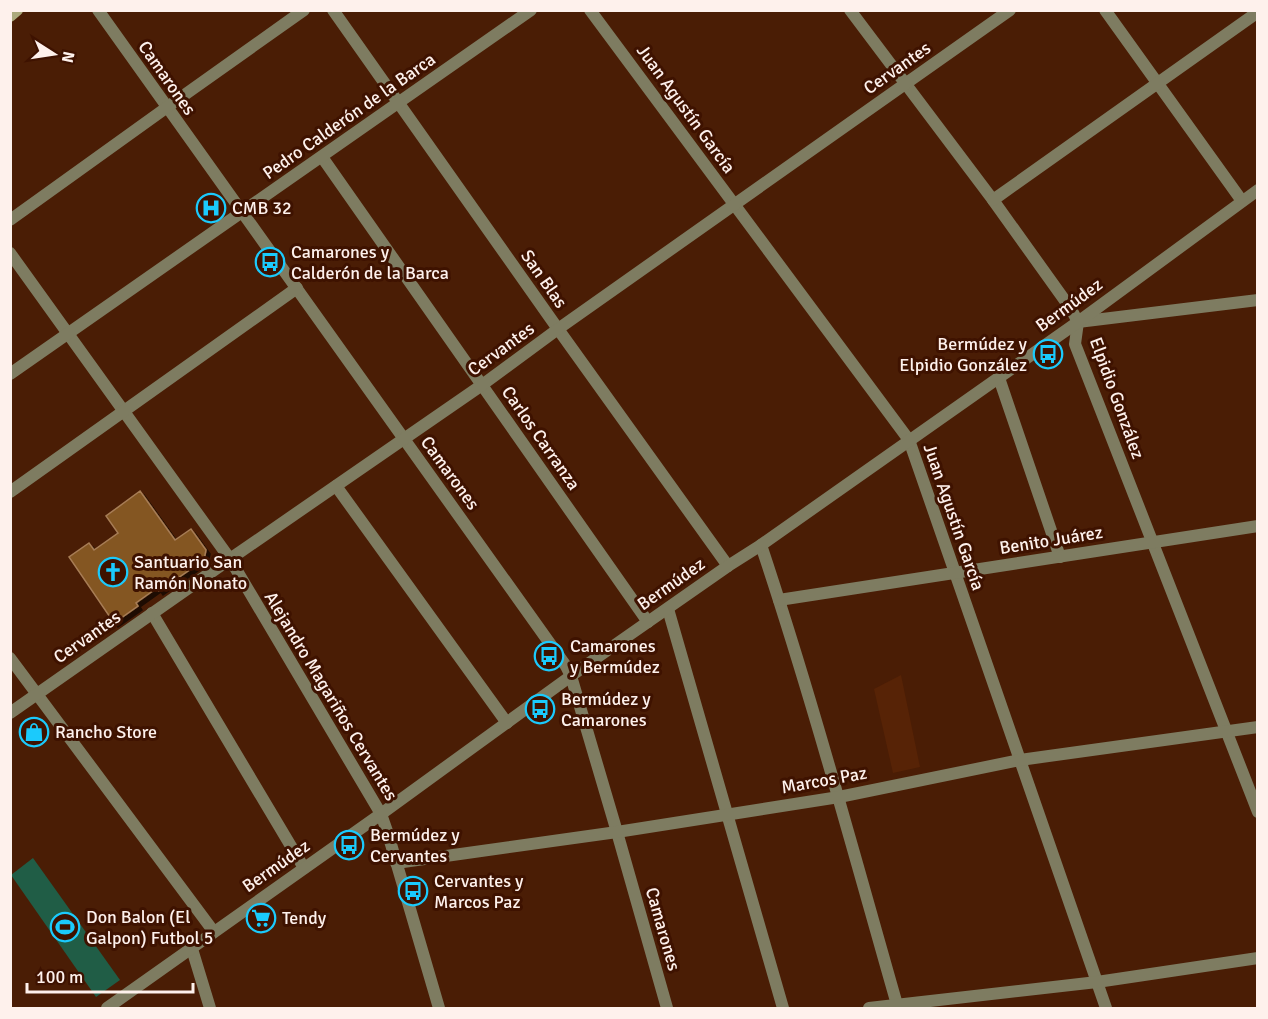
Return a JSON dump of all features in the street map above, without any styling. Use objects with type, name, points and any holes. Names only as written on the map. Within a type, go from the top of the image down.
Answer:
[{"type":"main road","points":[[10,16],[17,10]]},
{"type":"street","name":"Camarones","points":[[98,10],[572,676],[667,1008]]},
{"type":"street","points":[[10,220],[304,10]]},
{"type":"street","name":"San Blas","points":[[333,10],[728,566]]},
{"type":"street","name":"Pedro Calderón de la Barca","points":[[10,374],[531,10]]},
{"type":"street","name":"Juan Agustín García","points":[[590,10],[909,440],[1106,1008]]},
{"type":"street","name":"Elpidio González","points":[[850,10],[993,200],[1078,322],[1075,344],[1257,812]]},
{"type":"street","name":"Cervantes","points":[[10,713],[482,385],[1010,10]]},
{"type":"street","points":[[1105,10],[1242,201]]},
{"type":"street","points":[[993,200],[1257,12]]},
{"type":"street","name":"Carlos Carranza","points":[[322,157],[648,622]]},
{"type":"street","name":"Bermúdez","points":[[107,1008],[648,622],[1078,322],[1257,190]]},
{"type":"street","name":"Alejandro Magariños Cervantes","points":[[10,253],[230,560],[381,814],[439,1008]]},
{"type":"street","points":[[10,492],[297,288]]},
{"type":"street","points":[[1078,322],[1257,300]]},
{"type":"street","points":[[999,378],[1060,557]]},
{"type":"street","points":[[336,486],[507,723]]},
{"type":"street","name":"Benito Juárez","points":[[779,600],[1257,526]]},
{"type":"street","points":[[761,545],[839,797],[898,1006]]},
{"type":"street","points":[[668,609],[783,1008]]},
{"type":"street","points":[[152,613],[304,868]]},
{"type":"street","points":[[10,658],[214,933]]},
{"type":"street","name":"Marcos Paz","points":[[396,863],[617,832],[839,797],[1020,760],[1257,727]]},
{"type":"street","points":[[192,949],[210,1008]]},
{"type":"street","points":[[869,1008],[1096,982],[1257,958]]},
{"type":"shaded area","points":[[901,675],[920,767],[893,773],[874,689]]},
{"type":"green space","name":"Don Balon (El Galpon) Futbol 5","points":[[33,858],[120,980],[96,997],[11,875]]},
{"type":"building","points":[[140,491],[175,540],[191,529],[206,550],[204,560],[159,591],[157,588],[136,603],[138,606],[114,623],[69,557],[89,543],[94,550],[118,533],[106,516]]},
{"type":"place","name":"CMB 32","points":[[211,208]]},
{"type":"place","name":"Camarones y Calderón de la Barca","points":[[270,262]]},
{"type":"place","name":"Bermúdez y Elpidio González","points":[[1048,354]]},
{"type":"place","name":"Santuario San Ramón Nonato","points":[[113,572]]},
{"type":"place","name":"Camarones y Bermúdez","points":[[549,656]]},
{"type":"place","name":"Bermúdez y Camarones","points":[[540,709]]},
{"type":"place","name":"Rancho Store","points":[[34,732]]},
{"type":"place","name":"Bermúdez y Cervantes","points":[[349,845]]},
{"type":"place","name":"Cervantes y Marcos Paz","points":[[413,891]]},
{"type":"place","name":"Tendy","points":[[261,918]]},
{"type":"place","name":"Don Balon (El Galpon) Futbol 5","points":[[65,927]]}]
